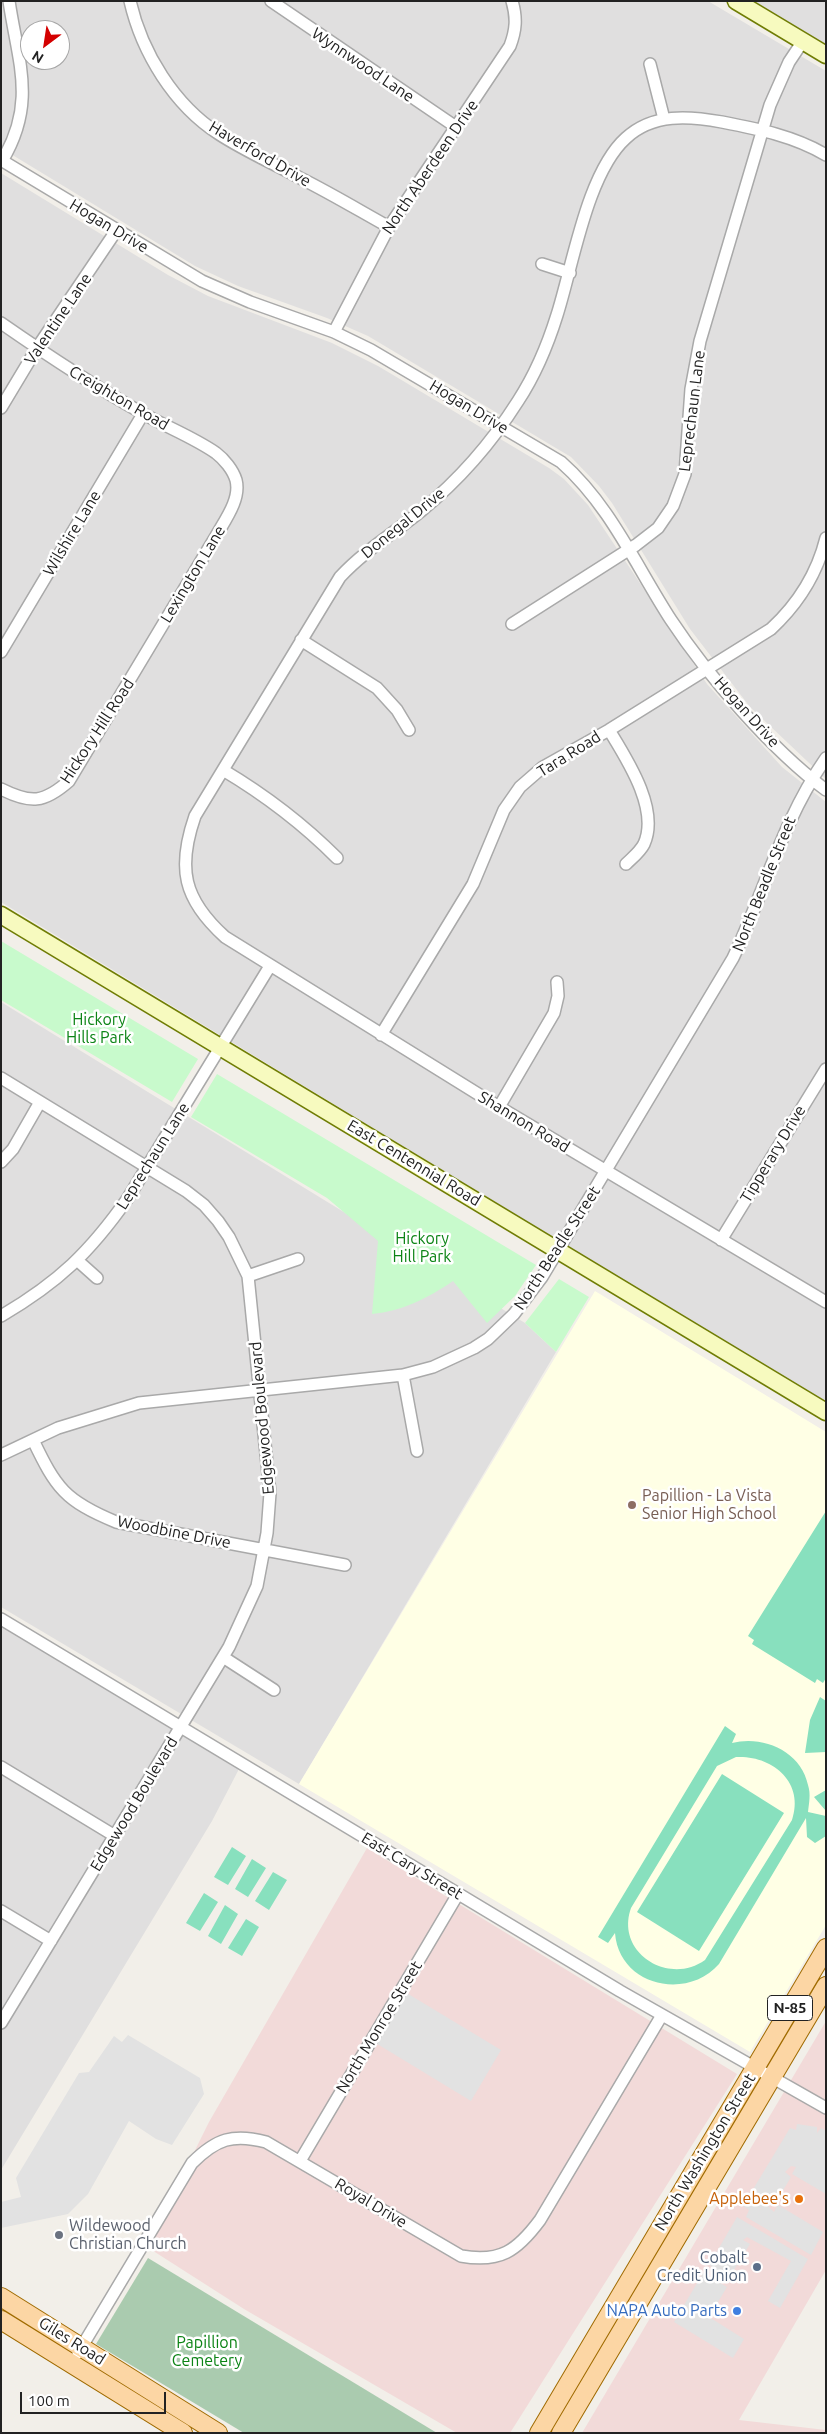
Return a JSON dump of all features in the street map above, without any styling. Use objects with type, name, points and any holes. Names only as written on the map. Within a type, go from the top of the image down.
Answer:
[{"type":"main road","name":"North Washington Street","points":[[540,2433],[826,1948]]},
{"type":"main road","name":"North Washington Street","points":[[560,2433],[826,1986]]},
{"type":"main road","name":"Giles Road","points":[[1,2297],[218,2433]]},
{"type":"main road","name":"Giles Road","points":[[1,2320],[183,2433]]},
{"type":"street","points":[[2,160],[17,129],[23,98],[22,72],[9,1]]},
{"type":"street","name":"Haverford Drive","points":[[130,1],[137,27],[151,59],[174,93],[202,121],[236,144],[389,227]]},
{"type":"street","name":"Wynnwood Lane","points":[[272,1],[456,127]]},
{"type":"street","name":"North Aberdeen Drive","points":[[334,332],[389,227],[510,46],[516,30],[516,13],[512,1]]},
{"type":"street","points":[[736,1],[826,55]]},
{"type":"street","name":"Leprechaun Lane","points":[[512,624],[629,550],[652,533],[664,520],[681,490],[686,468],[691,389],[700,341],[761,130],[781,78],[803,41]]},
{"type":"street","points":[[650,64],[664,118],[700,118],[761,130],[801,142],[826,155]]},
{"type":"street","name":"Donegal Drive","points":[[225,937],[209,923],[196,903],[186,881],[184,862],[186,842],[195,816],[340,578],[355,561],[421,511],[446,489],[501,426],[519,399],[537,366],[557,317],[595,190],[606,163],[616,148],[628,136],[644,126],[664,118]]},
{"type":"street","name":"Hogan Drive","points":[[2,160],[116,231],[202,281],[250,302],[334,332],[403,367],[561,462],[579,478],[600,504],[671,620],[708,669],[758,728],[811,779],[826,790]]},
{"type":"street","name":"Valentine Lane","points":[[1,408],[37,348],[116,231]]},
{"type":"street","points":[[542,264],[570,273]]},
{"type":"street","name":"Creighton Road","points":[[1,323],[37,348],[143,414],[216,453],[227,463],[233,475]]},
{"type":"street","name":"Wilshire Lane","points":[[1,652],[143,414]]},
{"type":"street","name":"Lexington Lane","points":[[136,670],[230,512],[236,494],[236,480],[233,475]]},
{"type":"street","name":"Tara Road","points":[[381,1035],[472,884],[504,810],[520,786],[543,767],[609,730],[764,634],[790,611],[813,574],[826,538]]},
{"type":"street","points":[[301,640],[378,688],[397,710],[409,730]]},
{"type":"street","name":"Hickory Hill Road","points":[[1,789],[18,797],[35,800],[54,794],[69,780],[136,670]]},
{"type":"street","points":[[609,730],[636,776],[646,808],[645,842],[626,864]]},
{"type":"street","name":"North Beadle Street","points":[[1,1454],[58,1428],[139,1403],[403,1375],[453,1359],[488,1339],[514,1314],[559,1250],[733,958],[749,926],[783,834],[811,779],[826,758]]},
{"type":"street","points":[[223,770],[263,794],[306,827],[337,858]]},
{"type":"street","name":"East Centennial Road","points":[[1,915],[826,1412]]},
{"type":"street","name":"Shannon Road","points":[[225,937],[499,1107],[826,1302]]},
{"type":"street","name":"Leprechaun Lane","points":[[1,1316],[33,1297],[78,1260],[104,1232],[148,1166],[270,966]]},
{"type":"street","points":[[499,1107],[554,1013],[558,996],[557,982]]},
{"type":"street","name":"Tipperary Drive","points":[[721,1240],[826,1069]]},
{"type":"street","name":"Edgewood Boulevard","points":[[1,1078],[148,1166],[204,1205],[229,1236],[248,1276],[254,1318],[258,1391],[270,1493],[264,1549],[257,1586],[223,1657],[1,2023]]},
{"type":"street","points":[[1,1162],[13,1150],[40,1102]]},
{"type":"street","points":[[248,1276],[298,1259]]},
{"type":"street","points":[[78,1260],[96,1278]]},
{"type":"street","points":[[403,1375],[417,1451]]},
{"type":"street","name":"Woodbine Drive","points":[[33,1440],[49,1472],[66,1495],[92,1512],[116,1522],[345,1565]]},
{"type":"street","name":"East Cary Street","points":[[1,1619],[180,1728],[662,2015],[826,2108]]},
{"type":"street","points":[[223,1657],[274,1690]]},
{"type":"street","points":[[1,1767],[115,1836]]},
{"type":"street","name":"North Monroe Street","points":[[300,2160],[458,1894]]},
{"type":"street","points":[[1,1910],[51,1941]]},
{"type":"street","name":"Royal Drive","points":[[72,2364],[192,2163],[204,2151],[223,2140],[251,2138],[266,2142],[300,2160],[461,2256],[493,2258],[507,2254],[526,2238],[540,2220],[662,2015]]},
{"type":"shaded area","points":[[1,1],[708,1],[826,71],[826,779],[750,707],[690,629],[612,503],[599,486],[571,457],[368,336],[327,318],[238,286],[195,266],[1,148]]},
{"type":"shaded area","points":[[748,1],[826,1],[826,48]]},
{"type":"shaded area","points":[[1,173],[168,275],[208,296],[332,343],[378,366],[549,468],[564,479],[588,505],[707,684],[782,767],[826,802],[826,1403],[1,902]]},
{"type":"shaded area","points":[[1,1002],[525,1323],[556,1352],[299,1784],[1,1607]]},
{"type":"shaded area","points":[[595,1291],[826,1432],[826,1925],[750,2052],[299,1784]]},
{"type":"shaded area","points":[[1,1626],[239,1769],[212,1821],[1,2170]]},
{"type":"shaded area","points":[[367,1848],[737,2074],[510,2433],[457,2433],[244,2309],[147,2247],[209,2122]]},
{"type":"shaded area","points":[[405,1992],[501,2050],[471,2101],[374,2042]]},
{"type":"shaded area","points":[[826,2021],[826,2270],[739,2420],[826,2430],[826,2433],[582,2433]]},
{"type":"shaded area","points":[[128,2035],[200,2078],[204,2094],[172,2145],[156,2139],[129,2121],[88,2194],[68,2214],[1,2228],[1,2202],[21,2197],[16,2178],[79,2073],[89,2072],[114,2036],[122,2042]]},
{"type":"shaded area","points":[[797,2124],[817,2127],[817,2133],[821,2128],[826,2131],[826,2194],[792,2174],[796,2167],[791,2166],[785,2172],[791,2177],[775,2204],[769,2200],[767,2205],[774,2212],[778,2205],[823,2232],[811,2255],[746,2217],[749,2210],[743,2206],[790,2128],[796,2130]]},
{"type":"shaded area","points":[[737,2217],[808,2259],[780,2308],[768,2301],[791,2261],[747,2237],[743,2240],[750,2244],[729,2278],[709,2265]]},
{"type":"shaded area","points":[[703,2273],[727,2287],[709,2317],[744,2339],[733,2358],[674,2322]]},
{"type":"green space","name":"Hickory Hills Park","points":[[1,941],[198,1059],[172,1102],[1,1000]]},
{"type":"green space","name":"Hickory Hill Park","points":[[217,1074],[536,1265],[515,1296],[487,1323],[453,1281],[415,1303],[394,1310],[372,1314],[378,1241],[327,1198],[191,1117]]},
{"type":"green space","points":[[559,1279],[589,1297],[556,1352],[525,1323]]},
{"type":"green space","points":[[826,1511],[826,1678],[823,1683],[817,1679],[815,1683],[752,1644],[754,1640],[748,1636]]},
{"type":"green space","points":[[820,1697],[826,1701],[826,1752],[805,1753],[810,1720]]},
{"type":"green space","points":[[725,1726],[736,1734],[732,1743],[756,1741],[768,1744],[779,1748],[798,1763],[809,1788],[808,1812],[826,1816],[826,1836],[815,1843],[807,1837],[806,1818],[719,1964],[706,1975],[690,1982],[673,1984],[656,1982],[641,1976],[628,1965],[619,1951],[615,1933],[608,1943],[598,1937]],"holes":[[[736,1757],[749,1758],[773,1766],[789,1783],[794,1794],[795,1806],[792,1820],[705,1960],[691,1967],[676,1969],[662,1967],[649,1961],[638,1951],[631,1939],[628,1924],[631,1908],[717,1766]]]},
{"type":"green space","points":[[722,1774],[784,1813],[699,1951],[637,1912]]},
{"type":"green space","points":[[826,1790],[826,1811],[814,1797]]},
{"type":"green space","points":[[232,1847],[246,1856],[228,1885],[214,1877]]},
{"type":"green space","points":[[252,1859],[266,1868],[248,1897],[235,1889]]},
{"type":"green space","points":[[273,1872],[287,1880],[269,1910],[255,1901]]},
{"type":"green space","points":[[204,1893],[218,1902],[200,1931],[186,1923]]},
{"type":"green space","points":[[225,1905],[238,1914],[221,1944],[208,1936]]},
{"type":"green space","points":[[246,1919],[259,1927],[242,1956],[228,1948]]},
{"type":"green space","name":"Papillion Cemetery","points":[[148,2258],[437,2433],[244,2433],[96,2344]]},
{"type":"place","name":"Papillion - La Vista Senior High School","points":[[632,1505]]},
{"type":"place","name":"Applebee's","points":[[799,2199]]},
{"type":"place","name":"Wildewood Christian Church","points":[[59,2235]]},
{"type":"place","name":"Cobalt Credit Union","points":[[757,2267]]},
{"type":"place","name":"NAPA Auto Parts","points":[[737,2311]]}]
